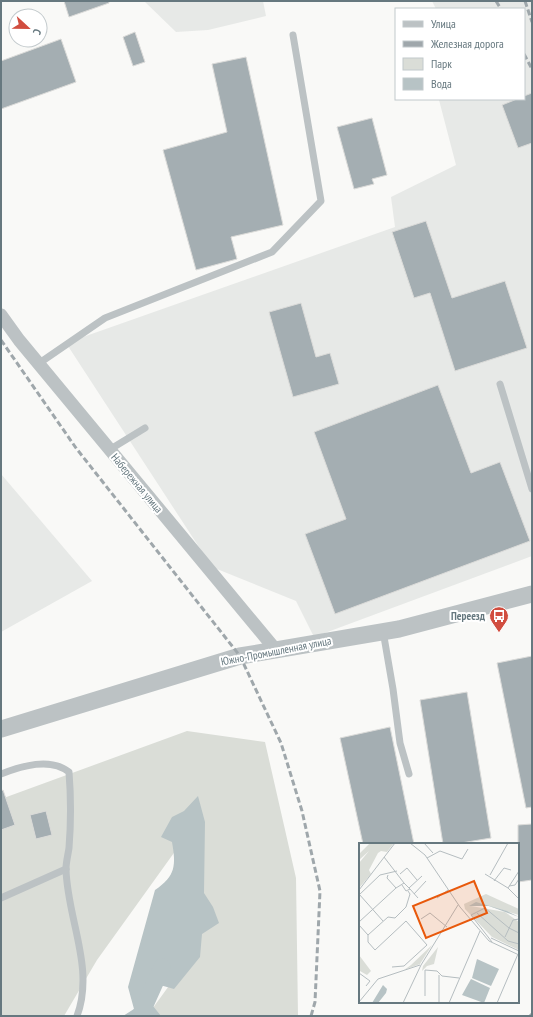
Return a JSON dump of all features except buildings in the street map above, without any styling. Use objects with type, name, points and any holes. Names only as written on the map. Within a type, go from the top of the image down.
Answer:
[{"type":"street","name":"Набережная улица","points":[[1,315],[38,364],[274,649]]},
{"type":"street","name":"Южно-Промышленная улица","points":[[1,728],[240,656],[383,631],[532,594]]},
{"type":"lane","points":[[38,364],[105,318],[272,252],[321,201],[293,35]]},
{"type":"lane","points":[[500,384],[532,489]]},
{"type":"lane","points":[[109,450],[145,428]]},
{"type":"lane","points":[[383,631],[400,743],[409,774]]},
{"type":"lane","points":[[1,774],[34,764],[61,766],[69,772],[70,812],[66,869],[83,966],[83,990],[81,1005],[77,1016]]},
{"type":"lane","points":[[1,898],[66,869]]},
{"type":"shaded area","points":[[144,1],[263,1],[266,16],[208,30],[176,32]]},
{"type":"shaded area","points":[[432,1],[532,1],[532,556],[314,637],[296,601],[212,567],[66,343],[395,227],[391,197],[456,165],[439,100],[525,100],[525,8],[436,8]]},
{"type":"shaded area","points":[[1,474],[92,581],[1,632]]},
{"type":"green space","points":[[187,731],[265,742],[296,878],[298,1016],[147,1016],[198,946],[199,818],[97,960],[64,1016],[1,1016],[1,799]]},
{"type":"water","points":[[198,796],[205,822],[204,893],[213,907],[219,923],[202,934],[200,957],[174,989],[160,985],[149,991],[149,1001],[161,1016],[123,1016],[134,1009],[128,987],[155,890],[167,880],[173,869],[174,857],[172,842],[161,837],[172,817],[184,811]]},
{"type":"waterway","points":[[140,1016],[162,967]]},
{"type":"railway","points":[[496,1],[500,8]]},
{"type":"railway","points":[[525,1],[532,22]]},
{"type":"railway","points":[[525,56],[532,69]]},
{"type":"railway","points":[[1,340],[76,448],[240,656],[281,743],[302,811],[320,891],[315,1002],[311,1016]]},
{"type":"place","name":"Переезд","points":[[499,633]]}]
